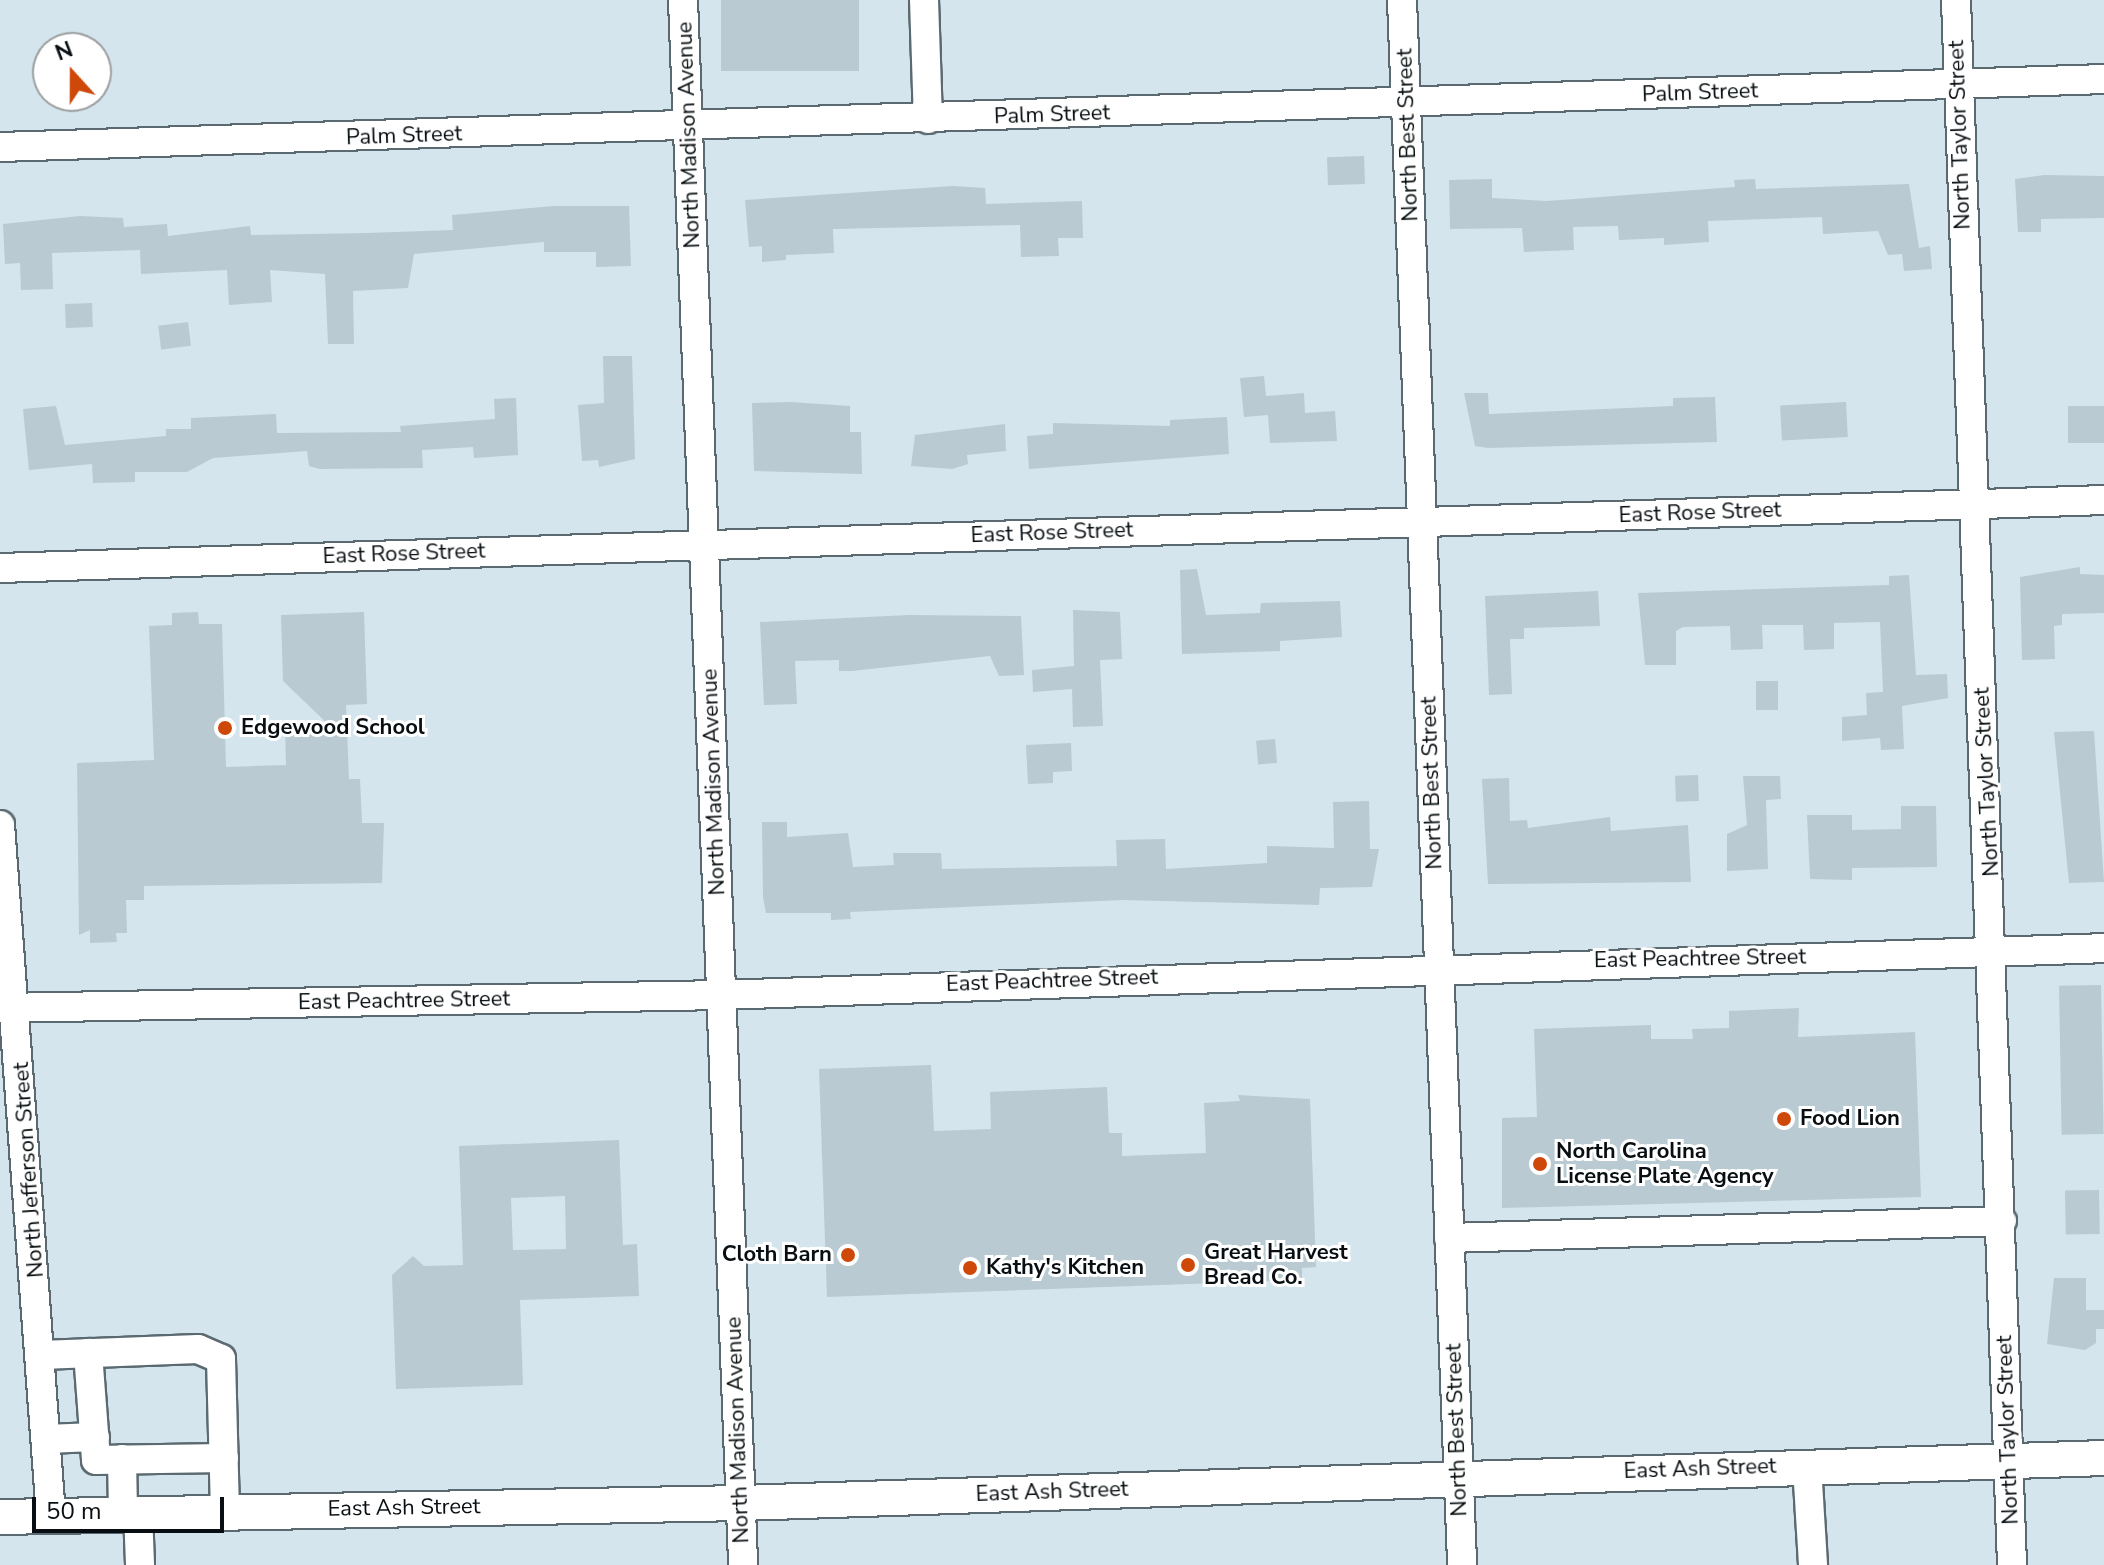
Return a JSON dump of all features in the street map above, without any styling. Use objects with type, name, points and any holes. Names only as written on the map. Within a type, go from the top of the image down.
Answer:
[{"type":"main road","name":"East Ash Street","points":[[0,1517],[130,1512],[741,1503],[1460,1476],[2104,1458]]},
{"type":"street","name":"North Madison Avenue","points":[[683,0],[707,544],[720,995],[743,1565]]},
{"type":"street","points":[[924,0],[928,119]]},
{"type":"street","name":"North Best Street","points":[[1402,0],[1462,1565]]},
{"type":"street","name":"North Taylor Street","points":[[1956,0],[1995,952],[2012,1565]]},
{"type":"street","name":"Palm Street","points":[[0,147],[688,128],[2104,79]]},
{"type":"street","name":"East Rose Street","points":[[0,568],[2104,500]]},
{"type":"street","name":"North Jefferson Street","points":[[0,825],[10,1008],[41,1355],[51,1516]]},
{"type":"street","name":"East Peachtree Street","points":[[10,1008],[720,995],[1438,966],[2104,948]]},
{"type":"street","points":[[1449,1238],[2002,1221]]},
{"type":"street","points":[[41,1355],[198,1349],[221,1359],[225,1511]]},
{"type":"street","points":[[88,1353],[96,1460],[224,1458]]},
{"type":"street","points":[[46,1439],[95,1437]]},
{"type":"street","points":[[122,1459],[140,1565]]},
{"type":"street","points":[[1807,1466],[1813,1565]]},
{"type":"building","points":[[721,0],[859,0],[859,71],[721,71]]},
{"type":"building","points":[[1364,156],[1365,184],[1328,185],[1327,157]]},
{"type":"building","points":[[2044,175],[2104,176],[2104,218],[2041,219],[2041,232],[2018,232],[2015,179]]},
{"type":"building","points":[[1492,179],[1492,198],[1547,201],[1735,187],[1734,180],[1755,179],[1756,189],[1909,184],[1919,248],[1930,246],[1932,269],[1904,271],[1902,254],[1888,255],[1878,231],[1823,234],[1822,217],[1708,221],[1709,242],[1664,245],[1664,238],[1619,240],[1618,226],[1573,227],[1574,250],[1524,252],[1522,228],[1450,229],[1449,180]]},
{"type":"building","points":[[953,186],[985,188],[986,204],[1082,201],[1083,238],[1058,238],[1059,256],[1021,257],[1020,225],[833,229],[834,253],[786,255],[786,260],[762,262],[762,246],[749,247],[745,200]]},
{"type":"building","points":[[554,206],[629,206],[631,266],[596,267],[596,252],[544,252],[544,242],[414,254],[408,288],[353,291],[354,344],[328,344],[325,274],[270,270],[272,302],[229,305],[227,270],[141,274],[140,250],[52,253],[53,289],[21,290],[20,263],[5,264],[3,224],[80,216],[123,218],[124,227],[167,224],[168,236],[250,226],[251,235],[367,233],[453,230],[452,215]]},
{"type":"building","points":[[92,303],[93,327],[66,328],[65,304]]},
{"type":"building","points":[[188,322],[191,346],[161,349],[158,326]]},
{"type":"building","points":[[603,356],[632,356],[635,459],[599,467],[598,460],[582,461],[578,405],[604,403]]},
{"type":"building","points":[[1264,376],[1266,396],[1304,393],[1305,413],[1335,411],[1337,441],[1270,443],[1268,415],[1244,417],[1240,378]]},
{"type":"building","points":[[1464,393],[1488,393],[1489,414],[1673,406],[1673,398],[1715,397],[1717,442],[1475,446]]},
{"type":"building","points":[[516,398],[518,455],[474,458],[473,447],[422,450],[423,468],[320,469],[309,466],[307,451],[213,458],[187,472],[135,472],[135,482],[93,483],[92,464],[29,470],[23,409],[56,406],[65,445],[166,436],[166,429],[191,429],[191,418],[276,414],[277,433],[401,432],[400,426],[495,419],[494,399]]},
{"type":"building","points":[[1846,402],[1848,437],[1782,440],[1780,405]]},
{"type":"building","points":[[752,403],[850,406],[850,432],[861,432],[862,474],[754,471]]},
{"type":"building","points":[[2068,406],[2104,406],[2104,443],[2068,443]]},
{"type":"building","points":[[1227,417],[1229,454],[1029,469],[1027,436],[1053,434],[1053,423],[1170,426],[1170,420]]},
{"type":"building","points":[[1005,424],[1006,451],[967,455],[968,464],[952,469],[911,466],[915,435]]},
{"type":"building","points":[[2080,567],[2080,574],[2104,575],[2104,613],[2062,614],[2062,625],[2054,626],[2055,659],[2022,660],[2020,577]]},
{"type":"building","points":[[1197,569],[1206,615],[1260,613],[1261,603],[1340,601],[1342,637],[1280,641],[1280,651],[1182,654],[1180,570]]},
{"type":"building","points":[[1909,575],[1916,675],[1947,674],[1948,698],[1902,706],[1904,749],[1881,750],[1880,738],[1842,741],[1842,717],[1867,715],[1866,693],[1883,692],[1880,622],[1834,623],[1834,649],[1804,650],[1803,625],[1762,625],[1763,649],[1731,650],[1730,626],[1683,627],[1676,631],[1676,665],[1645,665],[1638,593],[1889,585],[1889,576]]},
{"type":"building","points":[[1598,591],[1600,626],[1524,628],[1524,639],[1510,639],[1512,694],[1489,695],[1485,596]]},
{"type":"building","points":[[1073,610],[1120,612],[1122,659],[1100,660],[1103,726],[1073,727],[1072,689],[1033,692],[1032,670],[1074,666]]},
{"type":"building","points":[[198,612],[199,624],[222,624],[226,767],[286,765],[285,726],[329,725],[283,681],[281,615],[364,612],[367,704],[346,705],[349,779],[360,779],[362,823],[384,823],[382,883],[144,886],[144,900],[126,900],[127,933],[116,933],[117,942],[90,943],[90,930],[79,935],[77,763],[154,760],[149,626],[172,625],[172,613]]},
{"type":"building","points":[[909,615],[1021,616],[1024,675],[999,676],[990,656],[852,671],[839,671],[839,660],[795,661],[797,704],[764,705],[760,622]]},
{"type":"building","points":[[1756,681],[1778,681],[1778,710],[1756,710]]},
{"type":"building","points":[[2094,731],[2104,882],[2069,883],[2054,732]]},
{"type":"building","points":[[1275,739],[1277,763],[1258,765],[1256,741]]},
{"type":"building","points":[[1071,743],[1072,771],[1053,772],[1053,783],[1028,784],[1026,745]]},
{"type":"building","points":[[1698,775],[1699,801],[1676,802],[1675,776]]},
{"type":"building","points":[[1743,776],[1780,776],[1781,799],[1766,800],[1768,869],[1727,871],[1727,834],[1747,825]]},
{"type":"building","points":[[1509,778],[1510,821],[1527,820],[1528,828],[1610,817],[1611,831],[1688,825],[1691,882],[1488,884],[1482,779]]},
{"type":"building","points":[[1369,801],[1370,849],[1379,849],[1372,887],[1320,888],[1319,905],[1122,900],[850,912],[851,919],[831,920],[831,913],[766,913],[763,897],[762,822],[787,822],[787,837],[848,833],[853,867],[894,865],[893,853],[941,853],[942,869],[1117,866],[1116,840],[1165,839],[1166,869],[1267,863],[1267,846],[1334,848],[1333,802]]},
{"type":"building","points":[[1901,806],[1936,806],[1937,867],[1852,868],[1852,880],[1810,879],[1807,815],[1852,815],[1852,830],[1901,829]]},
{"type":"building","points":[[2101,985],[2104,1134],[2062,1135],[2059,986]]},
{"type":"building","points":[[1799,1008],[1798,1037],[1915,1032],[1921,1197],[1502,1208],[1502,1118],[1537,1117],[1534,1029],[1651,1025],[1651,1039],[1693,1039],[1692,1029],[1729,1028],[1729,1011]]},
{"type":"building","points":[[931,1065],[934,1131],[991,1129],[990,1092],[1107,1087],[1109,1133],[1122,1133],[1122,1156],[1206,1153],[1204,1103],[1240,1101],[1238,1095],[1310,1099],[1316,1267],[1302,1268],[1302,1280],[827,1297],[819,1069]]},
{"type":"building","points":[[619,1140],[623,1245],[637,1244],[639,1296],[520,1300],[523,1385],[396,1389],[392,1275],[413,1256],[424,1266],[463,1265],[459,1146]],"holes":[[[565,1196],[566,1249],[513,1250],[511,1198]]]},
{"type":"building","points":[[2099,1190],[2100,1234],[2066,1235],[2065,1191]]},
{"type":"building","points":[[2054,1278],[2086,1278],[2086,1310],[2104,1310],[2104,1329],[2096,1329],[2096,1343],[2085,1350],[2047,1344]]},
{"type":"place","name":"Edgewood School","points":[[225,728]]},
{"type":"place","name":"Food Lion","points":[[1784,1119]]},
{"type":"place","name":"North Carolina License Plate Agency","points":[[1540,1164]]},
{"type":"place","name":"Cloth Barn","points":[[848,1255]]},
{"type":"place","name":"Great Harvest Bread Co.","points":[[1188,1265]]},
{"type":"place","name":"Kathy's Kitchen","points":[[970,1268]]}]
